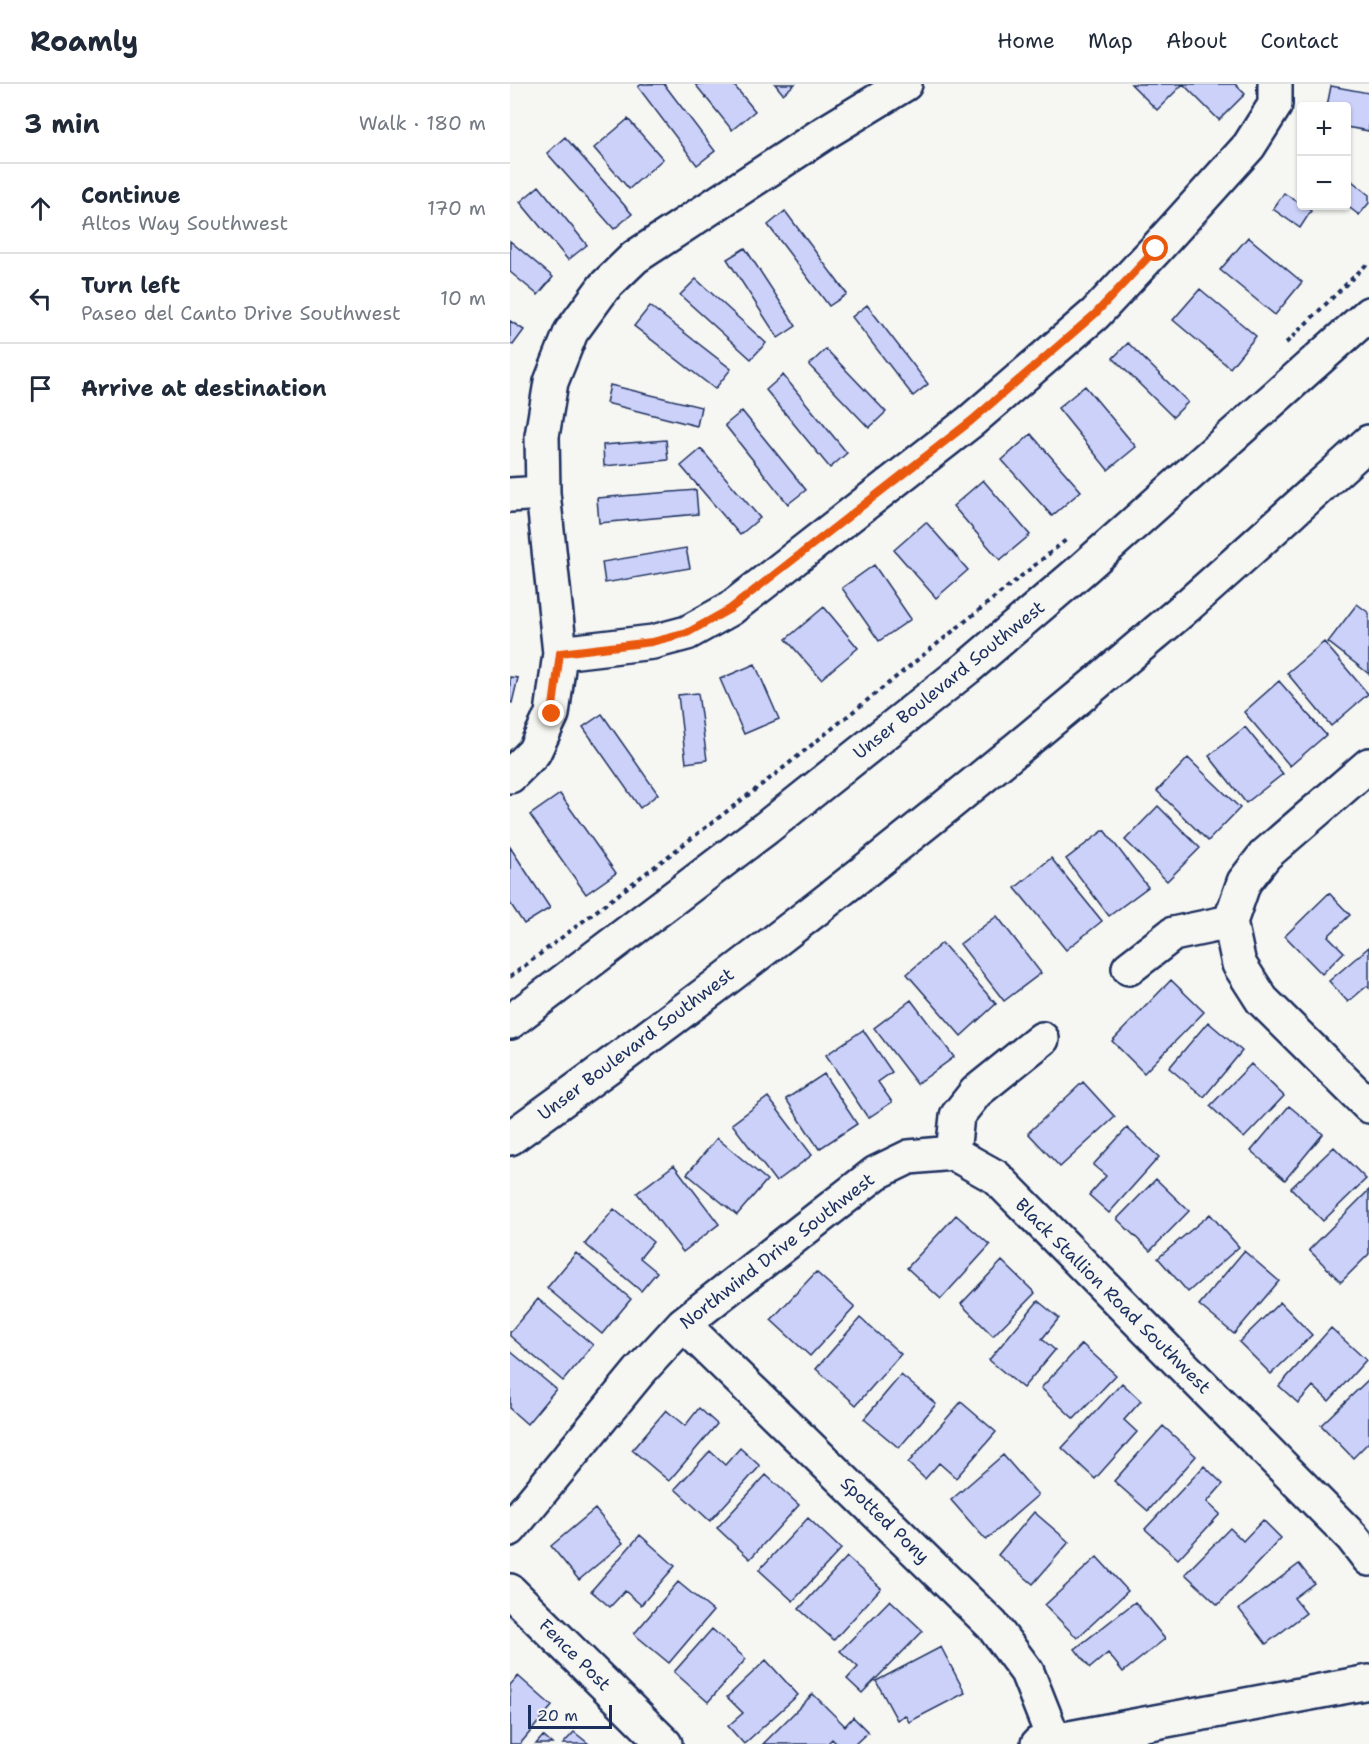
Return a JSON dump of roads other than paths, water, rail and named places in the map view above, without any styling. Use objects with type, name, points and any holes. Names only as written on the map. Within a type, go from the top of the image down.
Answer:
[{"type":"street","points":[[510,776],[534,752],[552,714],[560,653],[543,493],[542,436],[552,382],[571,332],[604,287],[635,257],[826,132],[904,84]]},
{"type":"street","points":[[560,653],[641,644],[687,633],[730,609],[971,421],[1095,314],[1249,146],[1275,105],[1275,84]]},
{"type":"street","name":"Unser Boulevard Southwest","points":[[510,1022],[766,828],[967,668],[1084,568],[1369,314]]},
{"type":"street","name":"Unser Boulevard Southwest","points":[[510,1138],[721,981],[1016,749],[1180,611],[1369,442]]},
{"type":"street","points":[[510,495],[543,493]]},
{"type":"street","points":[[1369,765],[1265,855],[1244,882],[1230,922],[1239,964],[1262,999],[1369,1106]]},
{"type":"street","points":[[1129,968],[1173,934],[1230,922]]},
{"type":"street","points":[[954,1153],[957,1116],[976,1092],[1042,1039]]},
{"type":"street","name":"Northwind Drive Southwest","points":[[510,1529],[639,1372],[683,1324],[876,1173],[909,1157],[954,1153]]},
{"type":"street","name":"Black Stallion Road Southwest","points":[[954,1153],[996,1177],[1352,1538],[1369,1559]]},
{"type":"street","name":"Spotted Pony","points":[[683,1324],[992,1625],[1027,1672],[1046,1742]]},
{"type":"street","name":"Fence Post","points":[[510,1591],[665,1744]]},
{"type":"street","points":[[1046,1742],[1369,1682]]}]
